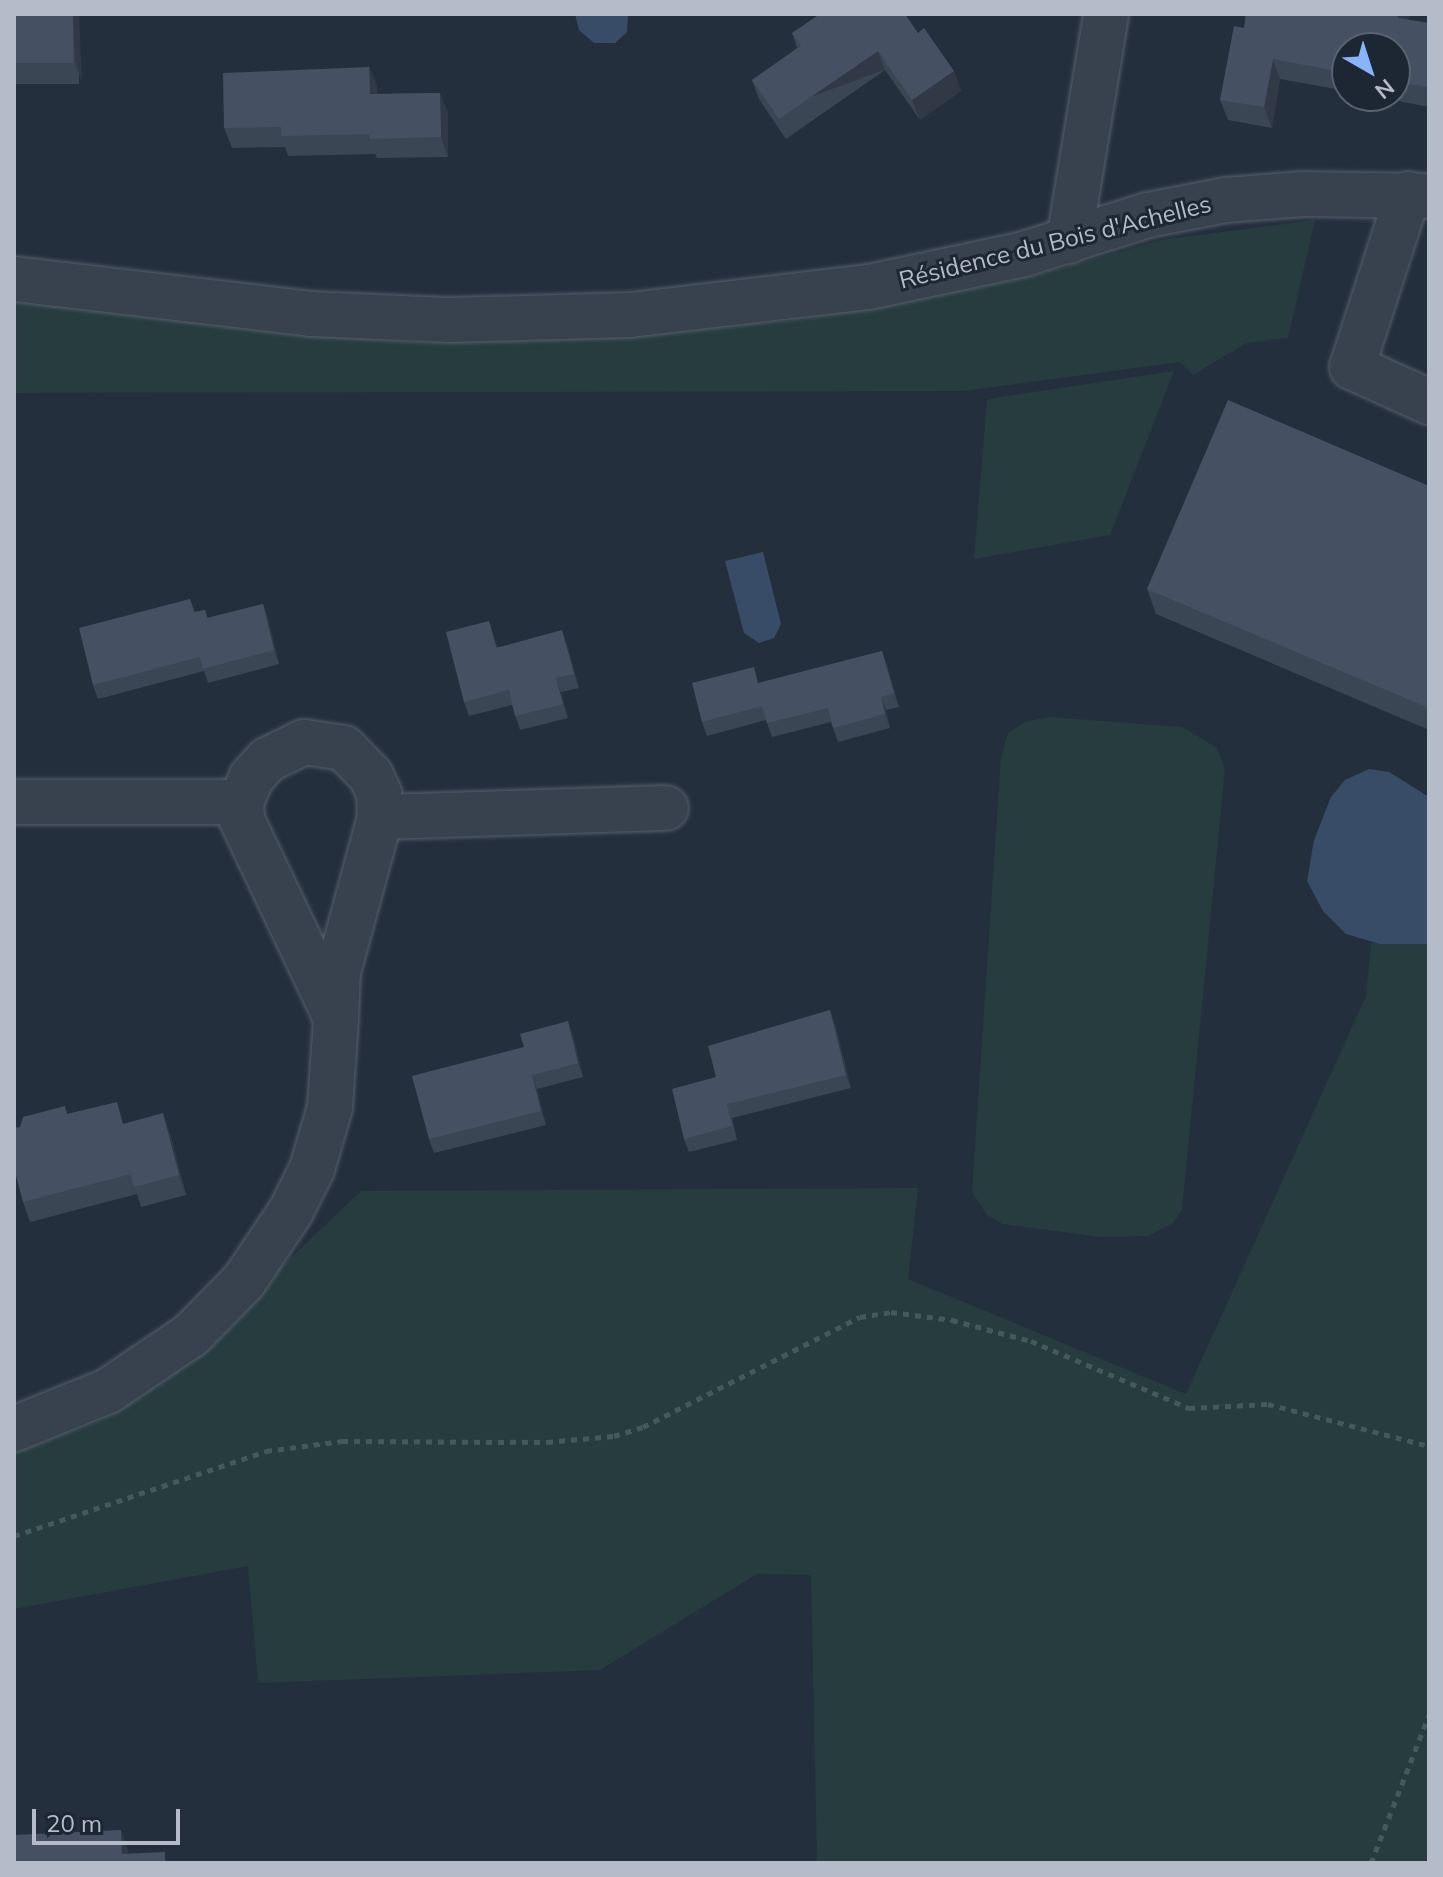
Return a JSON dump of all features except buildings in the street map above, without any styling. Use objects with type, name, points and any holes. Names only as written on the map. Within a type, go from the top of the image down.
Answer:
[{"type":"street","points":[[1069,241],[1106,14]]},
{"type":"street","name":"Résidence du Bois d'Achelles","points":[[14,279],[284,312],[451,320],[574,317],[814,296],[1069,241],[1148,215],[1226,200],[1303,194],[1418,195]]},
{"type":"street","points":[[1418,195],[1352,367],[1429,402]]},
{"type":"street","points":[[14,1429],[108,1391],[150,1366],[191,1335],[244,1281],[291,1211],[316,1157],[330,1107],[336,1018],[338,972],[380,817],[379,793],[371,776],[344,748],[326,741],[283,748],[251,778],[241,802],[253,849],[336,1018]]},
{"type":"street","points":[[14,802],[241,802]]},
{"type":"street","points":[[380,817],[666,808]]},
{"type":"path","points":[[14,1536],[266,1451],[342,1441],[547,1442],[614,1436],[860,1317],[891,1312],[952,1320],[1031,1341],[1189,1408],[1268,1404],[1429,1446]]},
{"type":"path","points":[[1371,1863],[1429,1715]]},
{"type":"green space","points":[[1315,220],[1288,338],[1246,343],[1193,375],[1180,362],[964,391],[14,393],[14,295],[265,331],[425,343],[788,321],[1033,276],[1161,240]]},
{"type":"green space","points":[[1174,371],[1110,535],[974,559],[987,399]]},
{"type":"green space","points":[[1049,717],[1182,727],[1217,748],[1225,769],[1182,1210],[1173,1223],[1148,1236],[1100,1237],[1003,1224],[987,1215],[972,1192],[1001,757],[1008,733],[1025,722]]},
{"type":"green space","points":[[1415,941],[1429,944],[1429,1863],[817,1863],[811,1575],[757,1574],[600,1670],[258,1683],[248,1566],[14,1609],[14,1453],[99,1421],[159,1383],[361,1191],[918,1188],[908,1279],[1186,1394],[1366,996],[1371,943]]},
{"type":"water","points":[[575,14],[628,14],[627,32],[615,43],[594,43],[579,30]]},
{"type":"water","points":[[763,552],[781,624],[774,638],[759,643],[744,633],[725,561]]},
{"type":"water","points":[[1369,769],[1389,772],[1429,797],[1429,944],[1380,944],[1346,934],[1323,911],[1307,881],[1314,840],[1331,797],[1345,780]]}]
